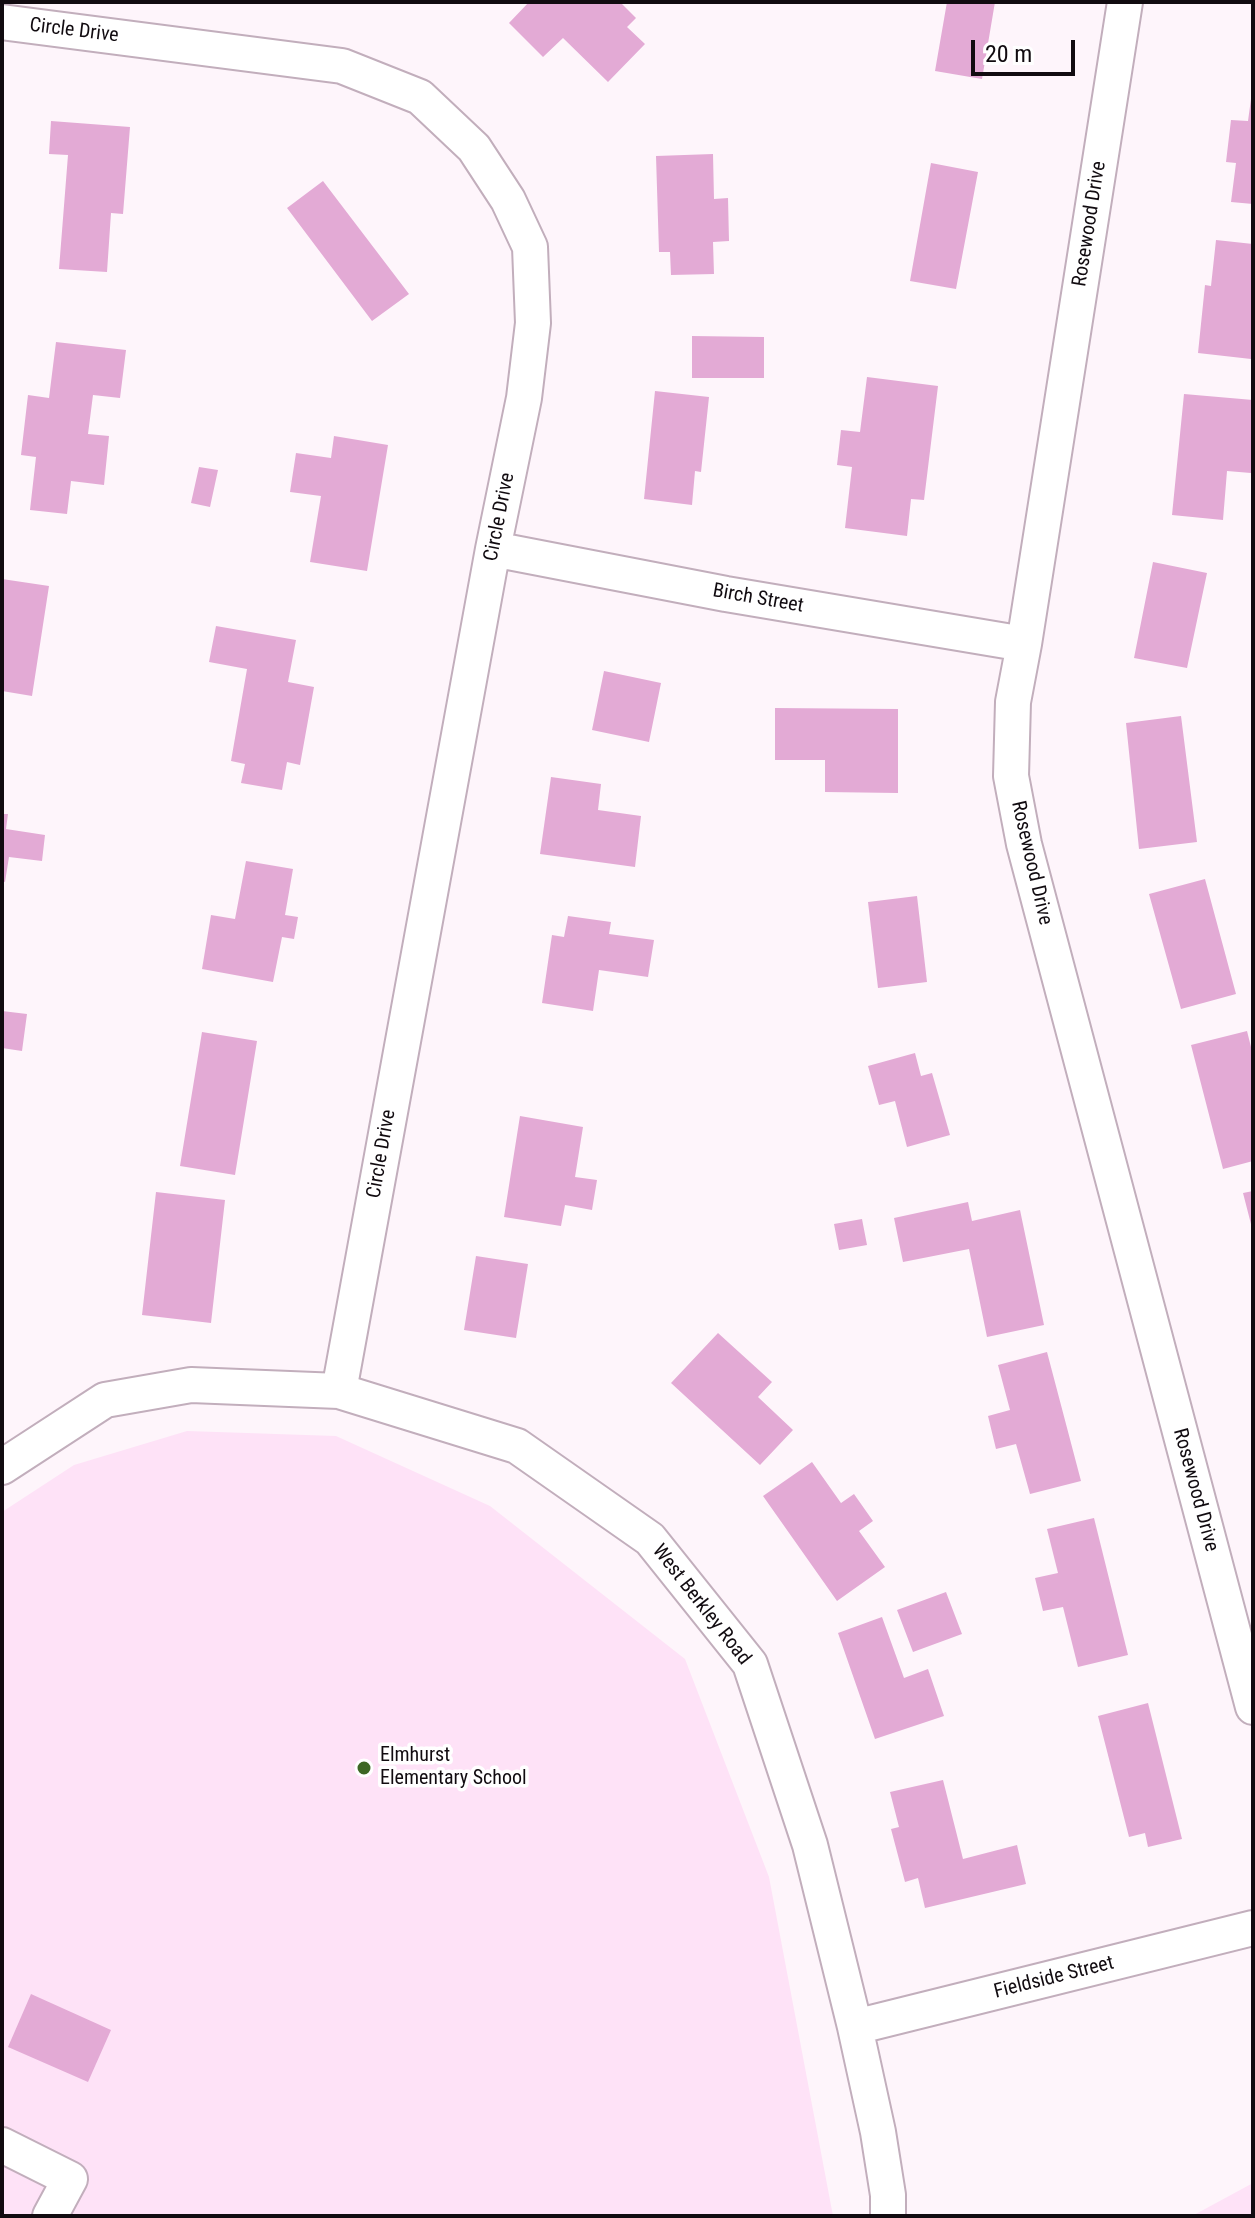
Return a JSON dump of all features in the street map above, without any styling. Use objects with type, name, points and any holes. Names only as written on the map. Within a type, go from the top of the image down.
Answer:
[{"type":"street","name":"Rosewood Drive","points":[[1125,2],[1013,702],[1011,776],[1024,844],[1253,1707]]},
{"type":"street","name":"Circle Drive","points":[[2,22],[342,66],[420,97],[474,148],[508,200],[530,247],[533,323],[524,398],[493,549],[339,1391]]},
{"type":"street","name":"Birch Street","points":[[493,549],[726,594],[1024,644]]},
{"type":"street","name":"West Berkley Road","points":[[2,1467],[105,1400],[191,1385],[339,1391],[517,1446],[650,1539],[750,1664],[810,1845],[878,2132],[888,2195],[888,2216]]},
{"type":"street","name":"Fieldside Street","points":[[855,2027],[1253,1928]]},
{"type":"street","points":[[2,2145],[70,2179],[51,2216]]},
{"type":"shaded area","name":"Elmhurst Elementary School","points":[[187,1431],[336,1436],[490,1506],[685,1659],[769,1877],[833,2216],[2,2216],[2,1512],[74,1465]]},
{"type":"shaded area","points":[[1253,2183],[1253,2216],[1192,2216]]},
{"type":"building","points":[[529,2],[620,2],[636,18],[627,27],[645,44],[608,82],[563,38],[543,57],[509,23]]},
{"type":"building","points":[[947,2],[995,2],[982,79],[935,71]]},
{"type":"building","points":[[1251,99],[1253,204],[1231,202],[1236,163],[1226,162],[1231,120],[1248,121]]},
{"type":"building","points":[[51,121],[130,127],[123,214],[111,213],[107,272],[59,269],[68,155],[49,154]]},
{"type":"building","points":[[713,154],[714,199],[728,198],[729,241],[713,242],[714,274],[671,275],[670,252],[659,252],[656,156]]},
{"type":"building","points":[[931,163],[978,172],[956,289],[910,281]]},
{"type":"building","points":[[323,181],[409,294],[372,321],[287,208]]},
{"type":"building","points":[[1216,240],[1253,244],[1251,359],[1198,353],[1205,285],[1211,286]]},
{"type":"building","points":[[692,336],[764,337],[764,378],[692,378]]},
{"type":"building","points":[[56,342],[126,350],[120,398],[93,395],[88,434],[109,436],[104,485],[71,481],[67,514],[30,510],[36,457],[21,455],[28,395],[49,398]]},
{"type":"building","points":[[867,377],[938,386],[924,500],[911,499],[907,536],[845,528],[852,467],[837,465],[841,430],[860,432]]},
{"type":"building","points":[[655,391],[709,397],[701,472],[695,471],[692,505],[644,499]]},
{"type":"building","points":[[1184,394],[1253,400],[1251,473],[1227,471],[1223,520],[1172,515]]},
{"type":"building","points":[[334,436],[388,445],[367,571],[310,562],[321,496],[290,492],[296,453],[331,458]]},
{"type":"building","points":[[199,467],[218,470],[210,507],[191,503]]},
{"type":"building","points":[[1153,562],[1207,573],[1187,668],[1134,658]]},
{"type":"building","points":[[2,579],[49,586],[32,696],[2,691]]},
{"type":"building","points":[[216,626],[296,640],[288,682],[314,687],[300,765],[287,762],[282,790],[241,783],[245,764],[231,761],[247,669],[209,662]]},
{"type":"building","points":[[604,671],[661,683],[649,742],[592,730]]},
{"type":"building","points":[[775,708],[898,709],[898,793],[825,792],[825,760],[775,760]]},
{"type":"building","points":[[1181,716],[1197,842],[1139,849],[1126,723]]},
{"type":"building","points":[[551,777],[601,784],[598,810],[641,816],[635,867],[540,854]]},
{"type":"building","points":[[2,814],[8,814],[6,829],[45,835],[42,861],[9,857],[5,882],[2,881]]},
{"type":"building","points":[[246,861],[293,869],[285,915],[298,917],[294,939],[282,937],[273,982],[202,969],[211,915],[235,919]]},
{"type":"building","points":[[1205,879],[1236,994],[1181,1009],[1149,894]]},
{"type":"building","points":[[917,896],[927,982],[878,988],[868,902]]},
{"type":"building","points":[[568,916],[611,922],[609,934],[654,940],[648,977],[599,970],[593,1011],[542,1003],[552,935],[564,937]]},
{"type":"building","points":[[2,1011],[27,1014],[22,1051],[2,1048]]},
{"type":"building","points":[[1247,1031],[1253,1055],[1253,1161],[1223,1169],[1191,1045]]},
{"type":"building","points":[[202,1032],[257,1041],[235,1175],[180,1166]]},
{"type":"building","points":[[915,1053],[921,1076],[932,1073],[950,1135],[907,1147],[895,1101],[879,1105],[868,1066]]},
{"type":"building","points":[[520,1116],[583,1127],[575,1177],[597,1180],[592,1210],[565,1205],[561,1226],[504,1217]]},
{"type":"building","points":[[1253,1191],[1253,1228],[1252,1228],[1243,1193]]},
{"type":"building","points":[[156,1192],[225,1200],[211,1323],[142,1315]]},
{"type":"building","points":[[968,1202],[972,1221],[1020,1210],[1044,1325],[987,1337],[969,1249],[903,1262],[894,1218]]},
{"type":"building","points":[[862,1219],[867,1245],[839,1250],[834,1224]]},
{"type":"building","points":[[476,1256],[528,1264],[516,1338],[464,1330]]},
{"type":"building","points":[[718,1333],[772,1382],[758,1397],[793,1430],[760,1465],[671,1383]]},
{"type":"building","points":[[1047,1352],[1081,1481],[1030,1494],[1016,1444],[996,1449],[988,1416],[1010,1410],[998,1365]]},
{"type":"building","points":[[812,1462],[841,1503],[854,1494],[873,1521],[859,1531],[885,1567],[837,1601],[763,1496]]},
{"type":"building","points":[[1094,1518],[1128,1655],[1078,1667],[1063,1607],[1043,1611],[1035,1578],[1058,1573],[1047,1529]]},
{"type":"building","points":[[946,1592],[962,1634],[913,1652],[897,1610]]},
{"type":"building","points":[[882,1617],[904,1678],[928,1669],[944,1716],[875,1739],[838,1633]]},
{"type":"building","points":[[1148,1703],[1182,1839],[1148,1847],[1145,1833],[1129,1837],[1098,1716]]},
{"type":"building","points":[[943,1780],[963,1859],[1017,1845],[1026,1884],[925,1908],[918,1878],[905,1882],[891,1829],[899,1827],[890,1792]]},
{"type":"building","points":[[31,1994],[111,2030],[88,2082],[8,2047]]},
{"type":"place","name":"Elmhurst Elementary School","points":[[364,1768]]}]
